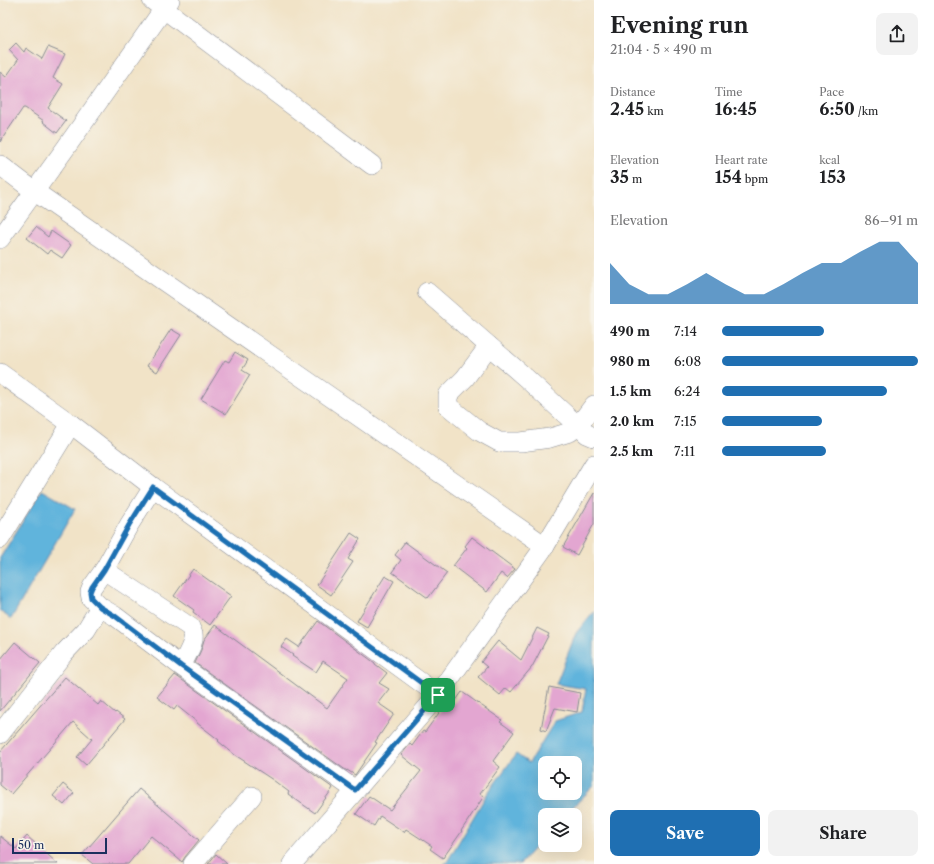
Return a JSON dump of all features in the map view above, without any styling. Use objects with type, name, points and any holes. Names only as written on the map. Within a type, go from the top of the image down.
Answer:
[{"type":"street","points":[[0,239],[65,149],[162,3],[372,165]]},
{"type":"street","points":[[0,165],[34,191],[545,546]]},
{"type":"street","points":[[427,292],[526,378],[578,426],[594,437]]},
{"type":"street","points":[[489,346],[465,378],[448,395],[448,406],[479,431],[499,442],[520,442],[550,438],[570,432],[578,426],[594,405]]},
{"type":"street","points":[[0,373],[71,424],[153,487],[438,695]]},
{"type":"street","points":[[0,539],[71,424]]},
{"type":"street","points":[[292,864],[438,695],[545,546],[594,464]]},
{"type":"street","points":[[153,487],[129,525],[104,570],[92,587],[90,592],[91,598],[100,607],[115,616],[181,666],[355,790]]},
{"type":"street","points":[[104,570],[190,628],[193,634],[193,640],[181,666]]},
{"type":"street","points":[[0,734],[64,653],[86,630],[100,607]]},
{"type":"street","points":[[194,864],[252,796]]},
{"type":"water","points":[[42,490],[75,509],[11,619],[0,611],[0,558]]},
{"type":"water","points":[[594,611],[594,786],[582,798],[582,756],[538,756],[538,800],[580,800],[572,808],[538,808],[538,844],[520,864],[443,864],[447,862],[487,794],[516,754],[529,763],[555,721],[582,712],[586,689],[556,684],[576,633]]},
{"type":"building","points":[[16,43],[24,52],[26,48],[42,59],[48,47],[65,54],[53,78],[63,84],[48,108],[66,121],[57,133],[43,122],[44,121],[23,108],[0,142],[0,72],[6,77],[18,60],[9,50]]},
{"type":"building","points":[[36,227],[48,237],[51,231],[71,245],[62,258],[50,250],[47,254],[27,238]]},
{"type":"building","points":[[171,329],[181,335],[157,372],[147,366]]},
{"type":"building","points":[[235,352],[248,360],[242,370],[250,375],[226,414],[201,399],[225,360],[229,362]]},
{"type":"building","points":[[594,493],[594,524],[577,555],[563,547]]},
{"type":"building","points":[[351,533],[360,539],[348,559],[353,562],[331,595],[317,585]]},
{"type":"building","points":[[472,537],[515,569],[507,578],[501,573],[487,592],[453,566],[467,548],[465,546]]},
{"type":"building","points":[[405,542],[447,573],[428,598],[392,572],[401,560],[395,555]]},
{"type":"building","points":[[193,569],[231,596],[210,625],[193,612],[194,610],[174,596]]},
{"type":"building","points":[[385,576],[394,581],[367,627],[357,621]]},
{"type":"building","points":[[318,621],[387,673],[379,683],[389,689],[378,703],[394,714],[375,742],[377,743],[355,775],[347,771],[195,663],[204,640],[215,625],[327,708],[348,678],[323,661],[316,672],[281,647],[287,639],[299,647]]},
{"type":"building","points":[[537,628],[549,634],[532,667],[511,692],[506,688],[500,695],[478,677],[487,667],[481,662],[498,641],[521,660]]},
{"type":"building","points":[[15,642],[40,663],[0,711],[0,660]]},
{"type":"building","points":[[175,675],[333,788],[315,813],[288,794],[289,792],[273,780],[235,755],[177,706],[174,710],[157,697]]},
{"type":"building","points":[[65,677],[98,705],[101,701],[125,719],[86,765],[77,757],[92,739],[73,722],[11,794],[0,785],[0,752]]},
{"type":"building","points":[[549,687],[580,693],[577,712],[555,708],[546,731],[541,729]]},
{"type":"building","points":[[462,692],[502,720],[500,722],[514,732],[493,761],[500,767],[480,794],[484,796],[443,858],[430,849],[432,846],[406,829],[404,832],[380,816],[374,826],[356,814],[369,796],[390,810],[421,771],[401,755],[410,744],[412,746],[423,731],[425,732],[447,702],[452,706]]},
{"type":"building","points":[[63,784],[74,793],[64,805],[53,796]]},
{"type":"building","points":[[139,789],[199,840],[182,862],[151,836],[128,864],[93,864],[82,855]]},
{"type":"building","points":[[0,836],[16,849],[27,836],[58,864],[0,864]]},
{"type":"building","points":[[216,854],[227,864],[208,864]]},
{"type":"route","points":[[153,487],[438,695],[355,790],[181,666],[115,616],[100,607],[91,598],[90,592],[153,487]]}]
